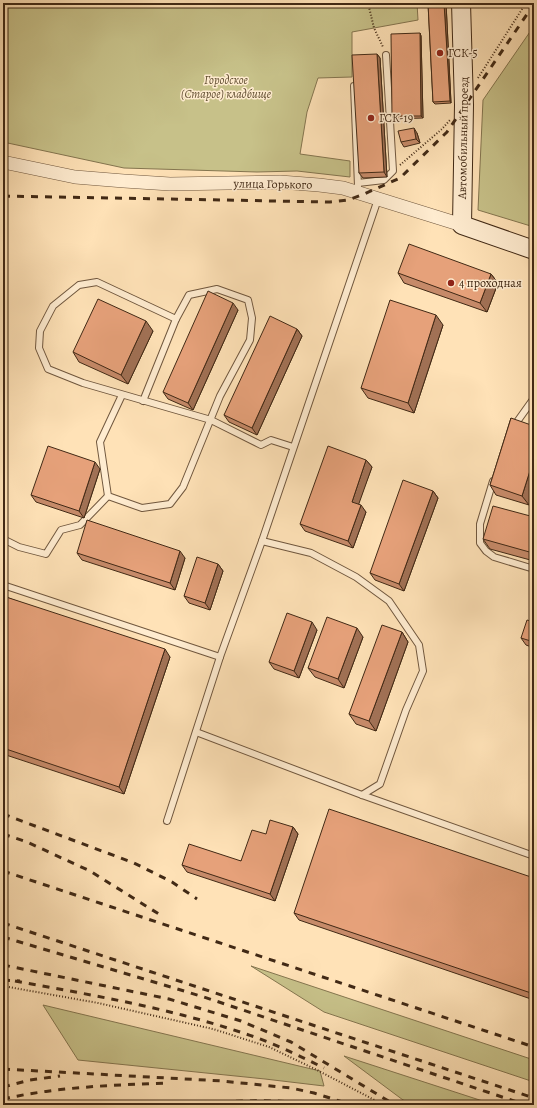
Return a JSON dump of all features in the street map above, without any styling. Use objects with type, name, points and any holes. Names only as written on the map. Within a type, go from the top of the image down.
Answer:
[{"type":"main road","name":"Автомобильный проезд","points":[[461,3],[464,105],[462,225]]},
{"type":"main road","name":"улица Горького","points":[[462,225],[534,250]]},
{"type":"street","name":"улица Горького","points":[[3,162],[75,177],[170,184],[280,182],[358,188],[379,199],[462,225]]},
{"type":"lane","points":[[354,84],[358,188],[384,180],[393,171],[386,55]]},
{"type":"lane","points":[[167,821],[220,657],[262,540],[379,199]]},
{"type":"lane","points":[[176,319],[97,282],[79,285],[53,306],[40,331],[39,348],[48,369],[83,383],[211,420],[261,445],[271,440],[293,447]]},
{"type":"lane","points":[[108,496],[142,508],[170,504],[182,487],[220,396],[250,340],[252,318],[248,300],[217,289],[189,295],[176,319],[143,401]]},
{"type":"lane","points":[[108,496],[100,442],[122,395]]},
{"type":"lane","points":[[510,432],[534,398]]},
{"type":"lane","points":[[496,474],[480,524],[480,543],[486,551],[494,557],[534,569]]},
{"type":"lane","points":[[3,539],[19,546],[46,554],[61,530],[80,525],[108,496]]},
{"type":"lane","points":[[262,540],[311,553],[356,577],[389,601],[420,645],[423,671],[406,710],[380,784],[362,795]]},
{"type":"lane","points":[[3,585],[220,657]]},
{"type":"lane","points":[[196,732],[362,795],[534,856]]},
{"type":"path","points":[[368,3],[374,28],[386,55]]},
{"type":"path","points":[[3,986],[98,1004],[213,1029],[268,1048],[317,1070],[384,1105]]},
{"type":"green space","name":"Городское (Старое) кладбище","points":[[3,3],[417,3],[418,20],[352,32],[352,77],[318,78],[307,112],[300,154],[350,161],[350,177],[297,171],[257,172],[124,168],[3,142]]},
{"type":"green space","points":[[534,26],[534,227],[478,210],[483,100]]},
{"type":"green space","points":[[251,966],[534,1060],[534,1082],[324,1012]]},
{"type":"green space","points":[[43,1005],[320,1071],[324,1086],[78,1060]]},
{"type":"green space","points":[[344,1056],[495,1105],[416,1105],[403,1100]]},
{"type":"building","name":"ГСК-5","points":[[428,3],[444,3],[450,101],[433,102]]},
{"type":"building","points":[[420,33],[421,116],[392,116],[391,34]]},
{"type":"building","name":"ГСК-19","points":[[377,54],[384,172],[359,173],[352,55]]},
{"type":"building","points":[[414,128],[416,139],[401,142],[398,131]]},
{"type":"building","name":"4 проходная","points":[[409,244],[491,274],[480,303],[398,273]]},
{"type":"building","points":[[208,291],[233,303],[188,403],[163,392]]},
{"type":"building","points":[[98,299],[146,321],[121,375],[73,352]]},
{"type":"building","points":[[390,300],[436,315],[408,403],[361,388]]},
{"type":"building","points":[[270,316],[297,329],[252,428],[224,415]]},
{"type":"building","points":[[511,418],[534,426],[534,458],[522,496],[490,485]]},
{"type":"building","points":[[48,446],[95,462],[79,511],[31,495]]},
{"type":"building","points":[[328,446],[366,460],[352,502],[361,505],[348,541],[300,524]]},
{"type":"building","points":[[403,480],[433,491],[399,584],[370,573]]},
{"type":"building","points":[[493,506],[534,517],[533,553],[483,539]]},
{"type":"building","points":[[87,520],[180,551],[170,583],[77,553]]},
{"type":"building","points":[[197,557],[218,564],[205,603],[184,596]]},
{"type":"building","points":[[3,596],[165,649],[119,787],[3,748]]},
{"type":"building","points":[[287,613],[312,622],[294,671],[269,662]]},
{"type":"building","points":[[327,617],[357,628],[338,679],[308,668]]},
{"type":"building","points":[[527,620],[534,622],[534,642],[521,638]]},
{"type":"building","points":[[382,625],[402,632],[369,721],[349,714]]},
{"type":"building","points":[[329,809],[534,878],[534,994],[294,913]]},
{"type":"building","points":[[270,820],[293,827],[270,894],[182,865],[189,844],[241,861],[252,830],[266,834]]},
{"type":"railway","points":[[3,196],[330,202],[348,200],[400,178],[447,132],[534,4]]},
{"type":"railway","points":[[3,814],[134,863],[172,882],[197,899]]},
{"type":"railway","points":[[3,834],[27,842],[90,871],[162,916]]},
{"type":"railway","points":[[3,871],[534,1047]]},
{"type":"railway","points":[[3,923],[534,1098]]},
{"type":"railway","points":[[3,937],[204,997],[526,1105]]},
{"type":"railway","points":[[3,965],[169,999],[241,1021],[291,1042],[395,1105]]},
{"type":"railway","points":[[3,980],[20,981]]},
{"type":"railway","points":[[15,981],[130,1003],[187,1016],[264,1040],[324,1068]]},
{"type":"railway","points":[[3,1069],[222,1081],[291,1088],[314,1093],[352,1105]]},
{"type":"railway","points":[[3,1087],[30,1080],[60,1076]]},
{"type":"railway","points":[[3,1099],[64,1089],[168,1083]]},
{"type":"railway","points":[[180,1105],[234,1101],[287,1101],[322,1105]]},
{"type":"place","name":"ГСК-5","points":[[440,53]]},
{"type":"place","name":"ГСК-19","points":[[371,118]]},
{"type":"place","name":"4 проходная","points":[[451,283]]}]
